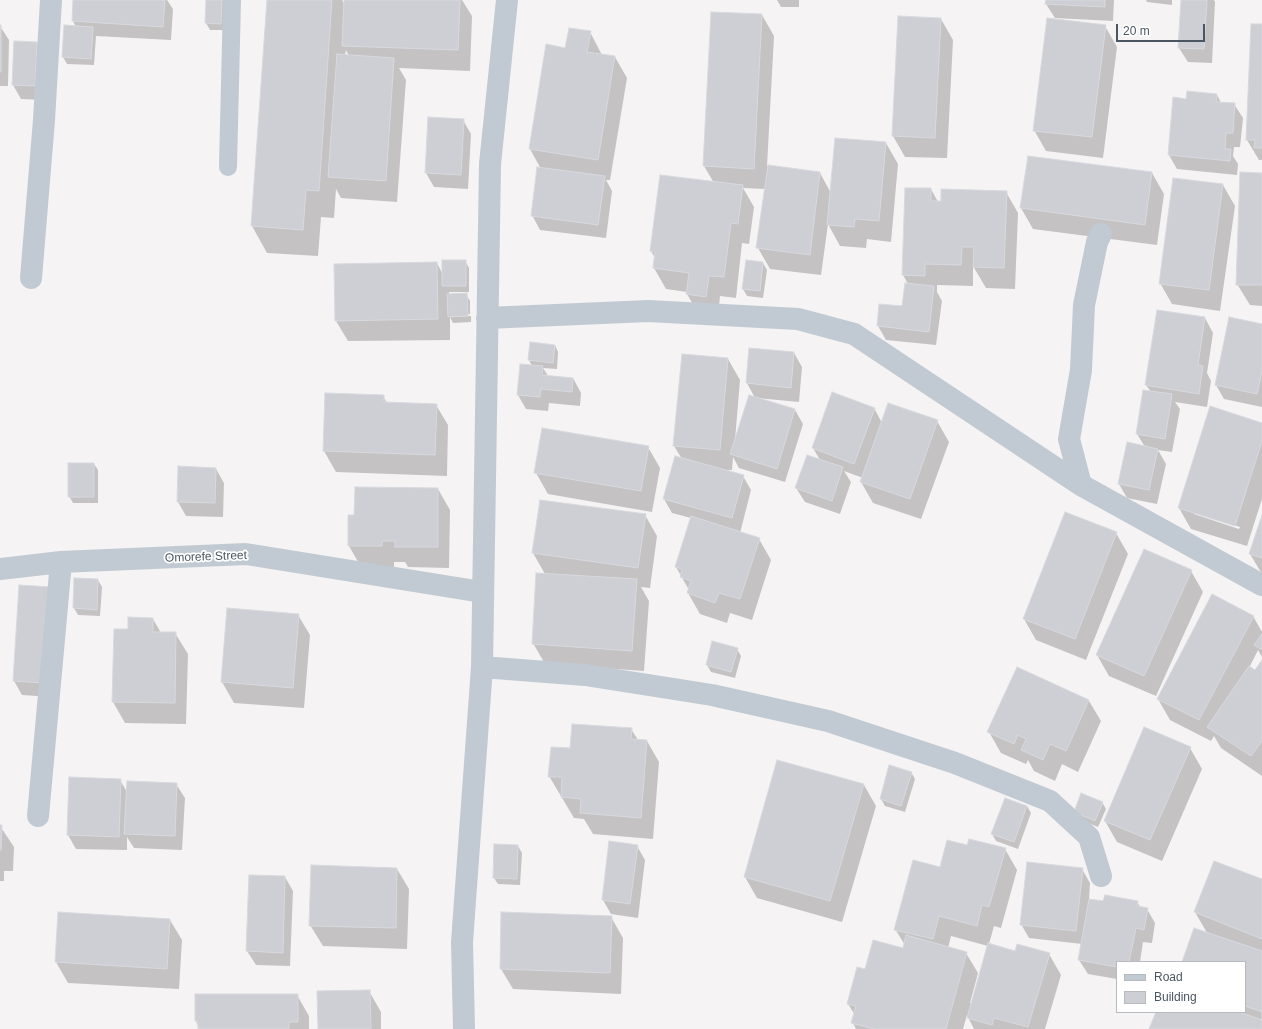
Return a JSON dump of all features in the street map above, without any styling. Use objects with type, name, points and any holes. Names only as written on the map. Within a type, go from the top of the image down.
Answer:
[{"type":"street","points":[[31,278],[44,120],[51,0]]},
{"type":"street","points":[[464,1029],[462,942],[482,667],[490,164],[507,0]]},
{"type":"street","points":[[1081,485],[1069,438],[1081,370],[1084,305],[1097,242],[1101,234]]},
{"type":"street","points":[[487,318],[648,311],[798,320],[854,334],[1081,485],[1262,585]]},
{"type":"street","name":"Omorefe Street","points":[[0,569],[61,562],[246,554],[482,592]]},
{"type":"street","points":[[38,816],[61,562]]},
{"type":"street","points":[[482,667],[585,675],[712,695],[828,721],[955,763],[1050,801],[1089,837],[1101,876]]},
{"type":"lane","points":[[228,167],[232,0]]},
{"type":"building","points":[[73,0],[165,0],[163,27],[72,21]]},
{"type":"building","points":[[206,0],[222,0],[221,24],[205,23]]},
{"type":"building","points":[[267,0],[332,0],[319,191],[306,190],[303,230],[251,226]]},
{"type":"building","points":[[344,0],[460,0],[458,50],[342,46]]},
{"type":"building","points":[[1046,0],[1105,0],[1105,7],[1045,4]]},
{"type":"building","points":[[1181,0],[1207,0],[1204,49],[1178,48]]},
{"type":"building","points":[[711,12],[762,14],[754,169],[703,166]]},
{"type":"building","points":[[898,16],[941,18],[935,138],[892,136]]},
{"type":"building","points":[[1047,18],[1106,25],[1092,137],[1033,131]]},
{"type":"building","points":[[1251,24],[1262,24],[1262,148],[1254,148],[1255,140],[1246,140]]},
{"type":"building","points":[[1,25],[1,72],[0,72]]},
{"type":"building","points":[[64,25],[93,27],[91,59],[62,57]]},
{"type":"building","points":[[569,28],[591,31],[587,52],[615,56],[598,160],[529,149],[546,44],[565,48]]},
{"type":"building","points":[[14,41],[37,42],[35,86],[12,85]]},
{"type":"building","points":[[337,54],[394,58],[386,181],[328,177]]},
{"type":"building","points":[[1187,91],[1217,94],[1216,102],[1235,103],[1233,133],[1226,133],[1225,149],[1231,149],[1230,161],[1168,155],[1173,97],[1186,99]]},
{"type":"building","points":[[428,117],[464,119],[461,175],[425,173]]},
{"type":"building","points":[[835,138],[886,142],[879,221],[855,219],[854,227],[827,225]]},
{"type":"building","points":[[1028,156],[1152,172],[1145,225],[1020,208]]},
{"type":"building","points":[[768,165],[820,172],[810,255],[756,248]]},
{"type":"building","points":[[537,167],[605,176],[598,225],[531,216]]},
{"type":"building","points":[[1240,172],[1262,173],[1262,285],[1236,285]]},
{"type":"building","points":[[660,175],[743,185],[738,224],[731,223],[724,277],[709,276],[706,297],[686,294],[689,273],[653,268],[655,252],[650,251]]},
{"type":"building","points":[[1173,178],[1223,184],[1209,290],[1159,284]]},
{"type":"building","points":[[905,188],[931,188],[931,201],[941,201],[941,189],[1007,191],[1004,268],[973,267],[974,247],[962,247],[961,265],[925,264],[925,276],[902,275]]},
{"type":"building","points":[[442,260],[466,260],[466,286],[442,286]]},
{"type":"building","points":[[746,260],[763,262],[760,291],[742,289]]},
{"type":"building","points":[[437,262],[438,319],[335,321],[334,264]]},
{"type":"building","points":[[905,283],[934,286],[929,332],[877,326],[879,304],[902,306]]},
{"type":"building","points":[[467,293],[468,316],[448,317],[447,294]]},
{"type":"building","points":[[1157,310],[1205,317],[1198,365],[1203,366],[1199,394],[1145,385]]},
{"type":"building","points":[[1229,317],[1262,324],[1262,371],[1257,394],[1215,385]]},
{"type":"building","points":[[530,342],[555,345],[553,363],[528,360]]},
{"type":"building","points":[[749,348],[794,352],[791,388],[746,383]]},
{"type":"building","points":[[682,354],[728,358],[720,450],[673,446]]},
{"type":"building","points":[[520,364],[543,366],[542,375],[573,378],[572,392],[541,389],[540,397],[517,395]]},
{"type":"building","points":[[1143,390],[1172,394],[1165,439],[1136,434]]},
{"type":"building","points":[[832,392],[875,408],[854,464],[812,448]]},
{"type":"building","points":[[325,393],[384,395],[384,402],[437,404],[435,455],[323,451]]},
{"type":"building","points":[[749,395],[795,409],[777,469],[730,454]]},
{"type":"building","points":[[888,403],[938,420],[910,499],[860,482]]},
{"type":"building","points":[[1210,406],[1262,423],[1262,441],[1235,526],[1178,508]]},
{"type":"building","points":[[542,428],[649,446],[641,491],[534,473]]},
{"type":"building","points":[[1127,442],[1158,449],[1149,490],[1118,484]]},
{"type":"building","points":[[807,455],[843,467],[832,501],[795,488]]},
{"type":"building","points":[[675,456],[744,475],[732,518],[663,499]]},
{"type":"building","points":[[68,463],[94,463],[94,497],[68,497]]},
{"type":"building","points":[[178,466],[216,468],[215,503],[177,502]]},
{"type":"building","points":[[355,487],[438,488],[438,547],[395,547],[395,541],[382,541],[382,546],[348,546],[348,515],[354,515]]},
{"type":"building","points":[[540,500],[646,514],[638,568],[532,553]]},
{"type":"building","points":[[1065,512],[1117,532],[1075,639],[1023,619]]},
{"type":"building","points":[[1262,515],[1262,558],[1249,554]]},
{"type":"building","points":[[691,516],[760,538],[740,599],[719,593],[715,603],[687,593],[691,581],[680,577],[682,569],[675,567]]},
{"type":"building","points":[[1144,549],[1192,570],[1144,676],[1096,655]]},
{"type":"building","points":[[536,573],[637,579],[632,651],[532,644]]},
{"type":"building","points":[[74,578],[98,579],[97,610],[73,608]]},
{"type":"building","points":[[19,585],[51,587],[44,683],[13,681]]},
{"type":"building","points":[[1212,594],[1254,616],[1199,720],[1157,699]]},
{"type":"building","points":[[227,608],[299,614],[293,688],[221,682]]},
{"type":"building","points":[[128,617],[153,618],[153,632],[176,632],[175,703],[112,702],[114,629],[128,629]]},
{"type":"building","points":[[1262,634],[1262,650],[1254,645]]},
{"type":"building","points":[[712,641],[738,648],[731,672],[706,665]]},
{"type":"building","points":[[1262,660],[1262,741],[1251,756],[1207,727],[1249,666],[1255,670]]},
{"type":"building","points":[[1017,667],[1089,700],[1066,751],[1050,744],[1043,760],[1021,750],[1026,739],[1018,735],[1014,744],[987,732]]},
{"type":"building","points":[[572,724],[632,728],[631,739],[647,740],[641,818],[580,813],[581,799],[561,797],[562,777],[548,777],[551,747],[570,748]]},
{"type":"building","points":[[1144,727],[1191,747],[1150,840],[1104,821]]},
{"type":"building","points":[[777,760],[864,784],[830,901],[744,877]]},
{"type":"building","points":[[889,765],[912,772],[901,806],[880,799]]},
{"type":"building","points":[[69,777],[121,779],[119,837],[67,835]]},
{"type":"building","points":[[127,781],[177,783],[175,836],[124,834]]},
{"type":"building","points":[[1081,793],[1103,802],[1095,821],[1074,812]]},
{"type":"building","points":[[1005,798],[1027,806],[1014,842],[991,834]]},
{"type":"building","points":[[0,825],[2,825],[1,850],[0,850]]},
{"type":"building","points":[[969,839],[1006,848],[989,907],[982,905],[977,926],[939,916],[933,939],[894,930],[913,860],[940,867],[947,840],[967,845]]},
{"type":"building","points":[[609,841],[638,845],[630,904],[602,900]]},
{"type":"building","points":[[494,844],[518,845],[517,879],[493,878]]},
{"type":"building","points":[[1214,861],[1262,879],[1262,939],[1194,912]]},
{"type":"building","points":[[1027,862],[1083,868],[1076,931],[1020,925]]},
{"type":"building","points":[[311,865],[397,868],[396,928],[309,926]]},
{"type":"building","points":[[249,875],[285,876],[283,953],[246,951]]},
{"type":"building","points":[[1105,895],[1138,901],[1137,906],[1148,908],[1144,930],[1136,928],[1129,961],[1116,961],[1116,967],[1078,960],[1089,899],[1103,901]]},
{"type":"building","points":[[58,912],[170,919],[167,969],[55,962]]},
{"type":"building","points":[[501,912],[612,916],[610,973],[500,969]]},
{"type":"building","points":[[1194,928],[1262,951],[1262,1020],[1242,1013],[1246,1013],[1246,961],[1182,961]]},
{"type":"building","points":[[906,935],[967,952],[946,1029],[874,1029],[851,1023],[856,1006],[847,1004],[857,967],[865,969],[873,940],[903,948]]},
{"type":"building","points":[[988,943],[1015,951],[1017,944],[1050,953],[1028,1027],[994,1018],[992,1025],[967,1018]]},
{"type":"building","points":[[370,990],[371,1029],[318,1029],[317,991]]},
{"type":"building","points":[[195,994],[298,994],[298,1022],[289,1022],[289,1029],[198,1029],[198,1021],[195,1021]]},
{"type":"building","points":[[1246,1006],[1262,1012],[1262,1029],[1149,1029],[1156,1013],[1246,1013]]}]
